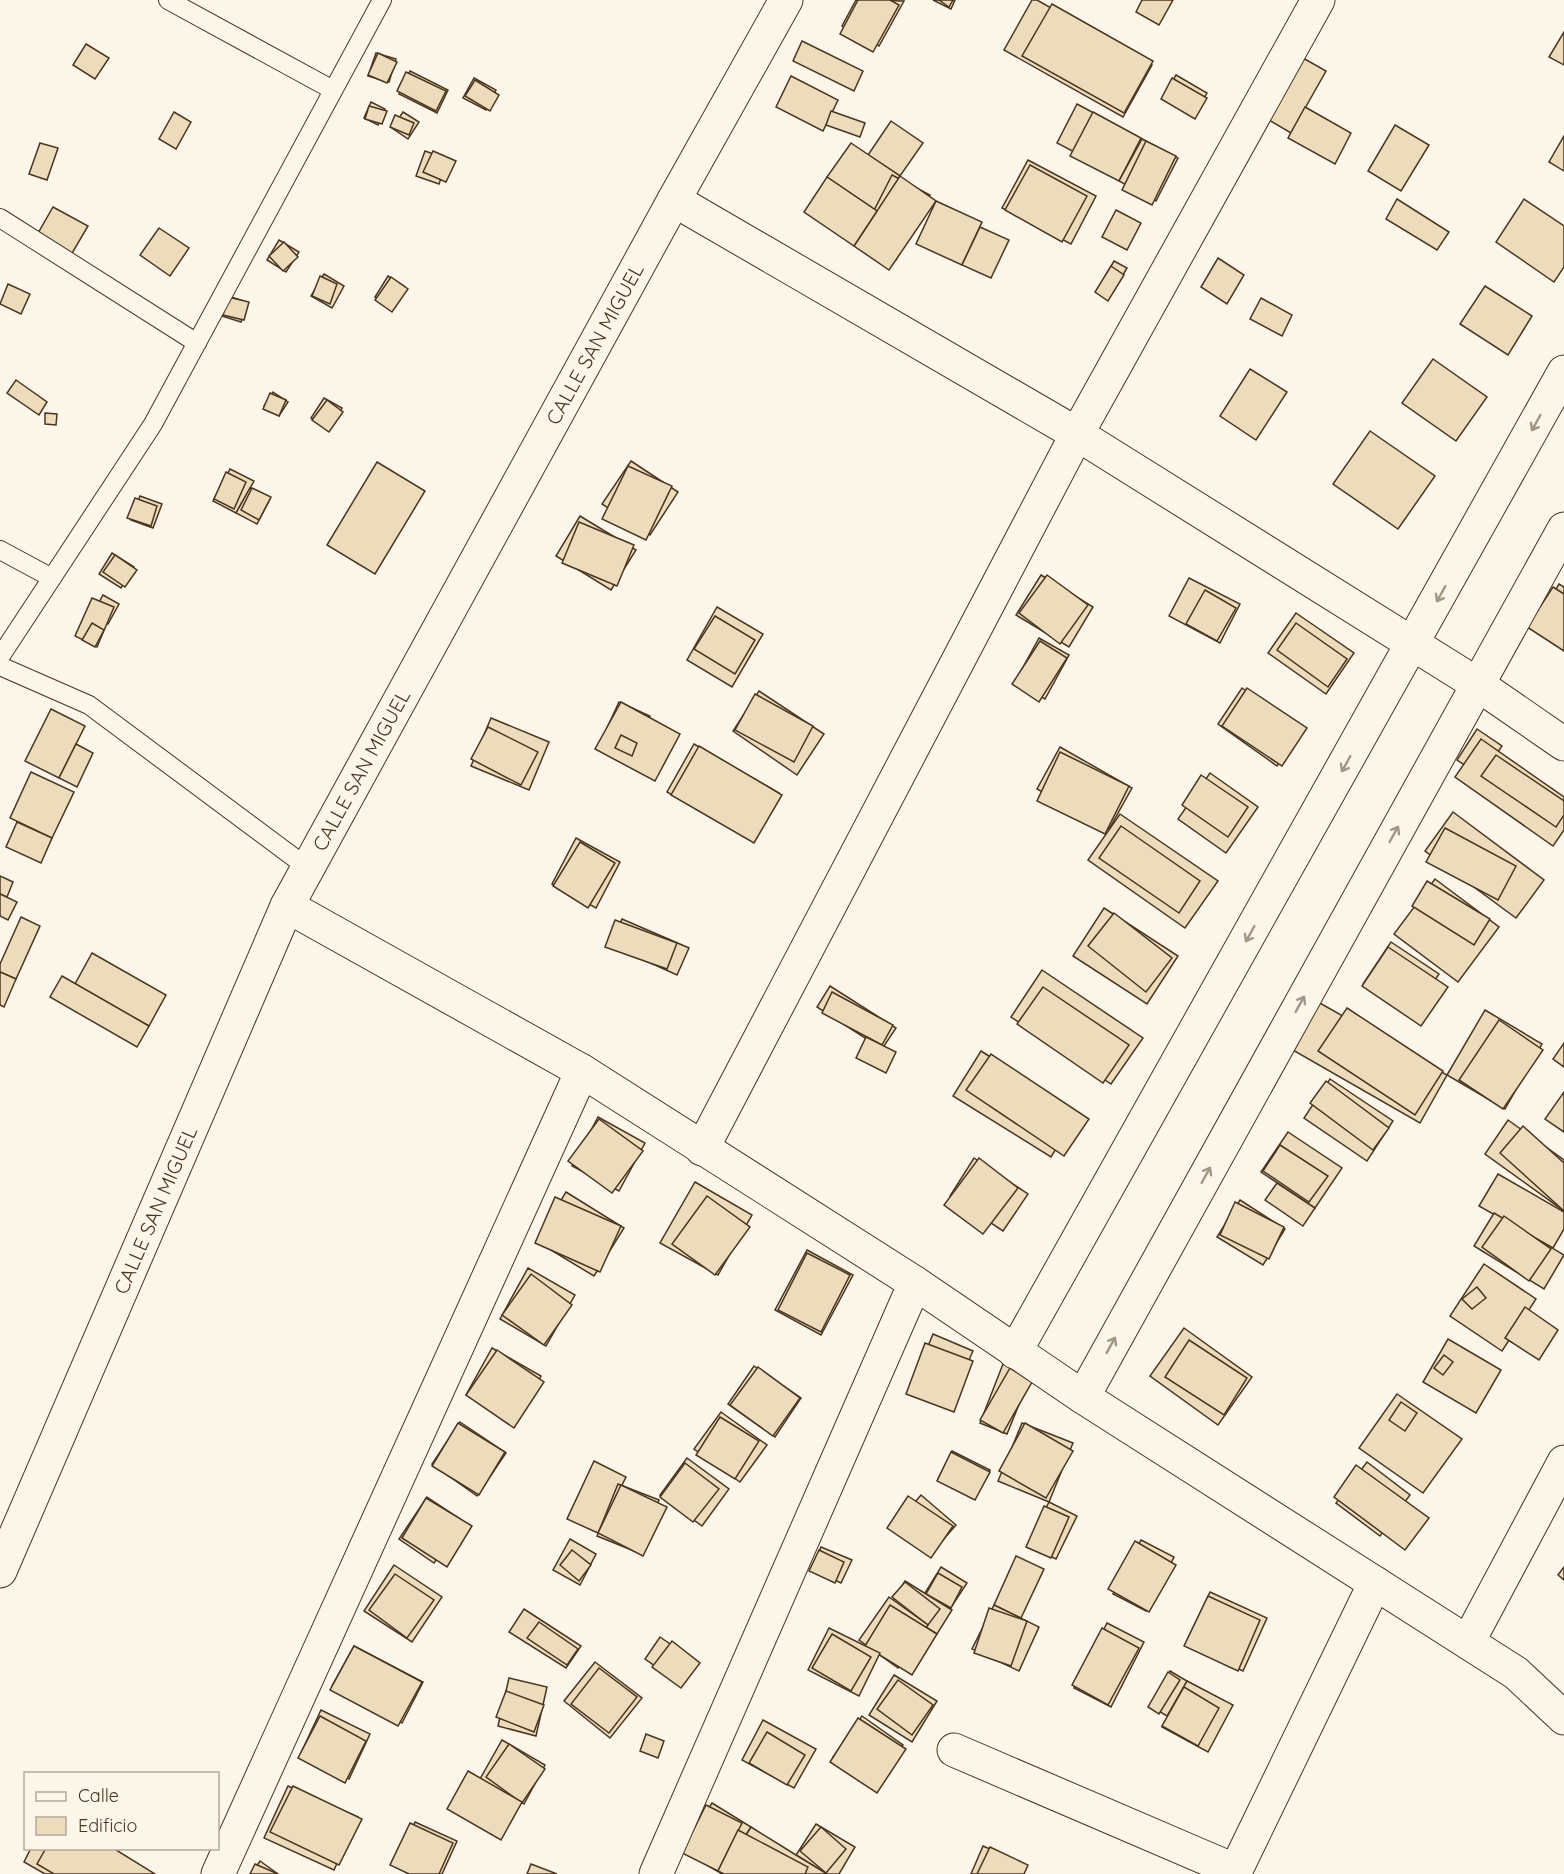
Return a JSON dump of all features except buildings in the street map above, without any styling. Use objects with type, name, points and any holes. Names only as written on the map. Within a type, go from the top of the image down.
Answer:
[{"type":"street","name":"CALLE SAN MIGUEL","points":[[0,1571],[287,906],[786,0]]},
{"type":"street","points":[[702,1149],[1077,434],[1318,0]]},
{"type":"street","points":[[674,200],[1077,434],[1477,684],[1564,744]]},
{"type":"street","points":[[1016,1352],[1564,372]]},
{"type":"street","points":[[1083,1397],[1564,529]]},
{"type":"street","points":[[287,906],[582,1071],[915,1283],[1083,1397],[1468,1641],[1516,1673],[1564,1718]]},
{"type":"street","points":[[218,1874],[582,1071]]},
{"type":"street","points":[[656,1874],[915,1283]]},
{"type":"street","points":[[1468,1641],[1564,1462]]},
{"type":"street","points":[[954,1750],[1235,1872],[1375,1583]]},
{"type":"lane","points":[[168,0],[333,90]]},
{"type":"lane","points":[[0,657],[153,424],[382,0]]},
{"type":"lane","points":[[0,218],[196,343]]},
{"type":"lane","points":[[0,550],[52,578]]},
{"type":"lane","points":[[0,666],[89,705],[308,868]]}]
